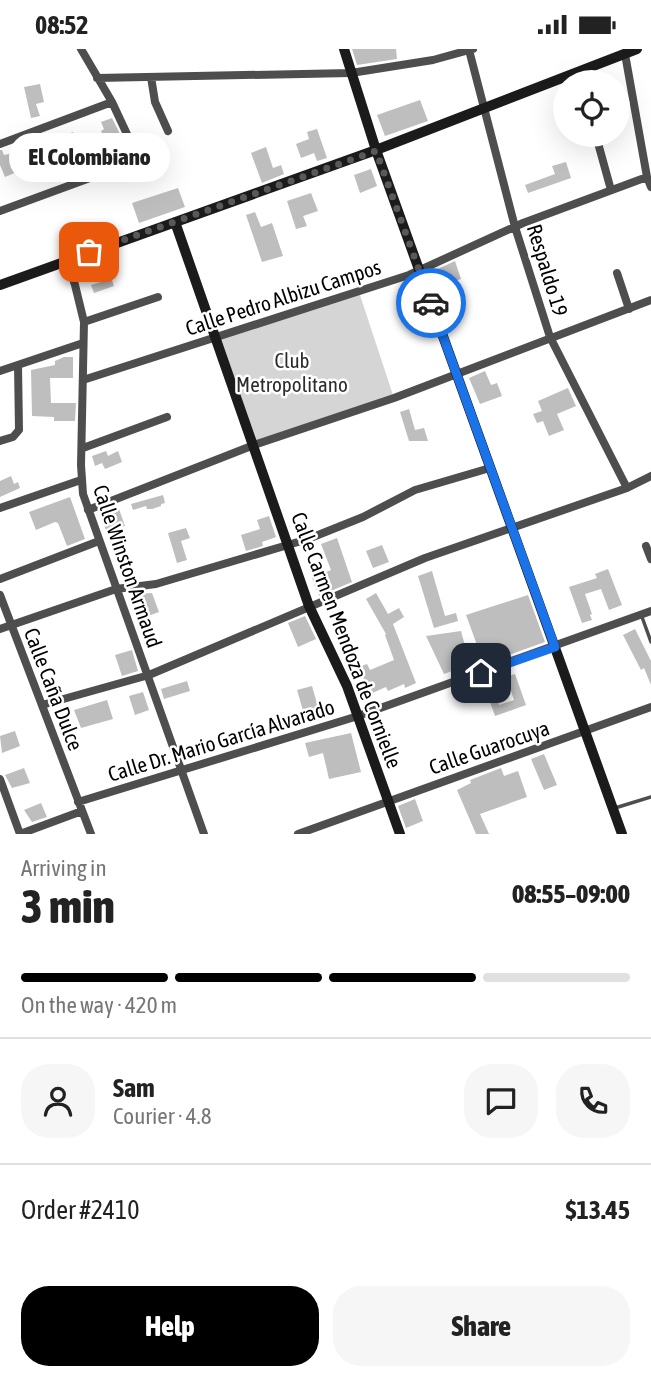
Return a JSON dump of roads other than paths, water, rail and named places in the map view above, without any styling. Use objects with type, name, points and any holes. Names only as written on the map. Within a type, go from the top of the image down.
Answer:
[{"type":"street","points":[[0,211],[139,160],[112,102],[81,49]]},
{"type":"street","points":[[344,49],[376,151],[622,834]]},
{"type":"street","points":[[0,285],[376,151],[637,49]]},
{"type":"street","points":[[97,78],[351,73],[433,60],[458,51],[471,50]]},
{"type":"street","name":"Respaldo 19","points":[[471,50],[483,110],[515,227],[550,337],[627,488]]},
{"type":"street","points":[[625,54],[651,187]]},
{"type":"street","points":[[151,77],[155,102],[168,131]]},
{"type":"street","points":[[0,144],[112,102]]},
{"type":"street","points":[[599,147],[611,190]]},
{"type":"street","name":"Calle Pedro Albizu Campos","points":[[83,380],[409,275],[515,227],[647,177]]},
{"type":"street","name":"Calle Carmen Mendoza de Cornielle","points":[[176,222],[309,606],[347,686],[400,834]]},
{"type":"street","name":"Calle Winston Armaud","points":[[67,260],[83,322],[81,480],[88,510],[204,834]]},
{"type":"street","points":[[617,273],[629,309]]},
{"type":"street","points":[[83,322],[158,297]]},
{"type":"street","points":[[88,510],[254,445],[352,413],[651,300]]},
{"type":"street","points":[[0,372],[83,343]]},
{"type":"street","points":[[0,441],[13,436],[19,430],[18,365]]},
{"type":"street","points":[[83,448],[167,417]]},
{"type":"street","points":[[0,629],[116,589],[156,584],[289,544],[363,517],[424,487],[489,468]]},
{"type":"street","points":[[42,705],[147,675],[425,558],[627,488],[651,476]]},
{"type":"street","points":[[0,508],[81,480]]},
{"type":"street","points":[[0,579],[99,541]]},
{"type":"street","points":[[646,546],[651,559]]},
{"type":"street","name":"Calle Caña Dulce","points":[[0,595],[91,834]]},
{"type":"street","name":"Calle Dr. Mario García Alvarado","points":[[20,834],[80,806],[181,771],[358,716],[651,611]]},
{"type":"street","name":"Calle Guarocuya","points":[[298,834],[651,707]]},
{"type":"street","points":[[0,779],[20,834]]},
{"type":"lane","points":[[641,615],[651,642]]},
{"type":"lane","points":[[613,809],[651,797]]},
{"type":"place","name":"El Colombiano","points":[[89,252]]},
{"type":"park label","name":"Club Metropolitano","points":[[292,372]]}]
